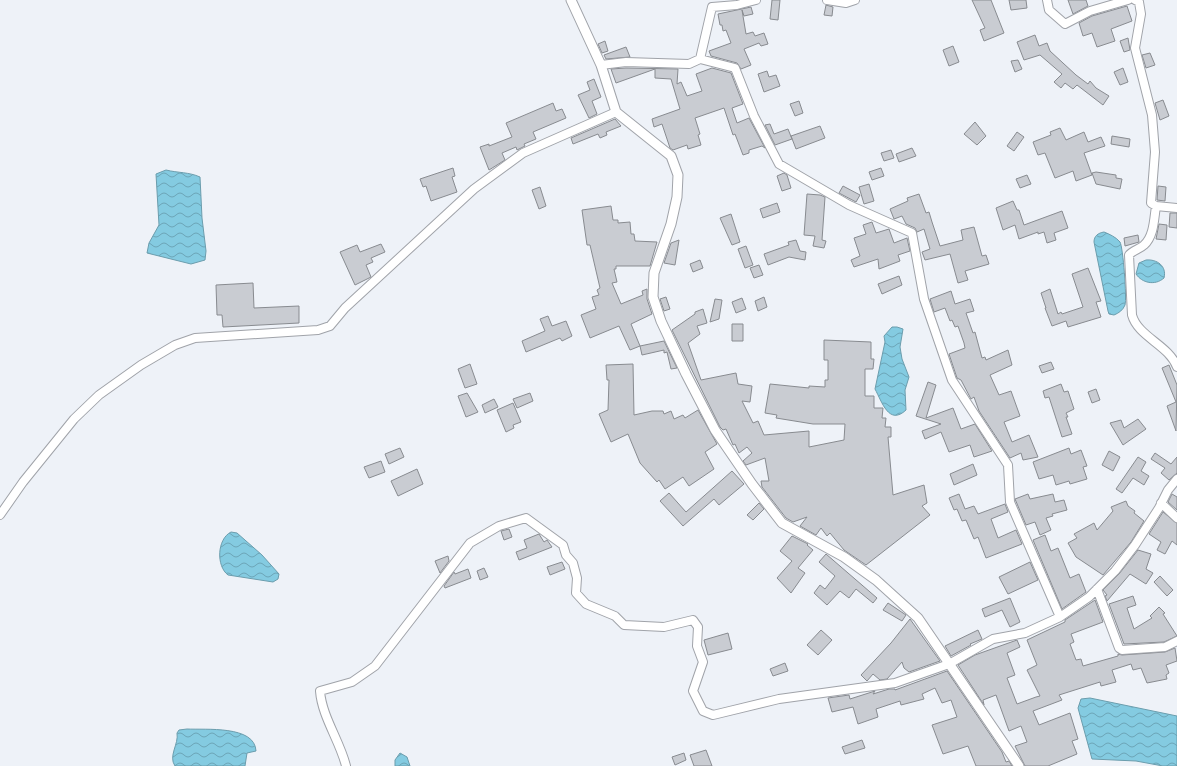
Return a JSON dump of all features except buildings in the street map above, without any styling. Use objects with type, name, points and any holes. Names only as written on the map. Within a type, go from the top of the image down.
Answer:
[{"type":"street","points":[[571,0],[601,66],[616,112],[671,156],[678,175],[677,197],[672,224],[654,273],[652,297],[661,321],[686,374],[715,430],[752,484],[782,523],[844,557],[876,580],[918,618],[1019,766]]},
{"type":"street","points":[[700,59],[711,3],[738,5],[756,0]]},
{"type":"street","points":[[827,0],[846,3],[855,0]]},
{"type":"street","points":[[1047,0],[1049,10],[1065,24],[1090,11],[1128,0]]},
{"type":"street","points":[[1135,0],[1139,2],[1141,14],[1135,48],[1152,115],[1155,152],[1151,203],[1156,206],[1177,208]]},
{"type":"street","points":[[601,66],[626,62],[689,64],[700,59],[735,68],[754,116],[779,164],[849,205],[912,233],[924,298],[952,380],[1008,465],[1010,502],[1060,617]]},
{"type":"street","points":[[0,515],[23,482],[74,419],[99,395],[141,365],[175,345],[196,338],[318,330],[330,326],[351,303],[474,189],[522,153],[616,112]]},
{"type":"street","points":[[1156,206],[1150,238],[1143,246],[1133,250],[1129,255],[1132,315],[1134,323],[1156,343],[1177,367]]},
{"type":"street","points":[[346,766],[344,755],[320,702],[320,691],[352,682],[375,666],[470,543],[499,526],[526,518],[563,545],[566,555],[573,564],[576,578],[576,593],[586,604],[615,616],[624,625],[664,627],[693,620],[698,627],[697,646],[703,662],[693,691],[703,711],[713,715],[779,699],[895,683],[949,664],[993,639],[1025,633],[1060,617],[1089,597],[1115,571],[1135,545],[1162,503],[1168,490],[1177,479]]},
{"type":"street","points":[[1162,503],[1177,518]]},
{"type":"street","points":[[1097,589],[1119,648],[1122,650],[1165,647],[1177,641]]},
{"type":"water","points":[[166,170],[192,174],[200,177],[202,218],[206,251],[205,260],[191,264],[147,253],[149,243],[159,225],[156,174]]},
{"type":"water","points":[[1104,232],[1120,242],[1122,253],[1125,283],[1125,305],[1121,311],[1114,315],[1109,314],[1108,311],[1094,242],[1097,235]]},
{"type":"water","points":[[1146,260],[1157,262],[1163,267],[1165,274],[1164,278],[1153,283],[1142,280],[1136,274],[1139,263]]},
{"type":"water","points":[[892,327],[903,329],[900,347],[902,359],[909,377],[905,390],[906,410],[895,415],[891,414],[883,406],[875,389],[885,342],[884,336]]},
{"type":"water","points":[[231,532],[237,533],[262,555],[279,574],[278,579],[273,582],[228,575],[224,571],[220,559],[221,546],[226,535]]},
{"type":"water","points":[[1090,698],[1177,716],[1177,766],[1163,766],[1136,761],[1092,759],[1078,708],[1081,699]]},
{"type":"water","points":[[179,730],[216,730],[238,733],[247,737],[253,743],[256,751],[247,753],[245,766],[175,766],[173,762],[173,754],[177,741],[177,733]]},
{"type":"water","points":[[400,753],[407,757],[410,766],[395,766],[395,760]]}]
